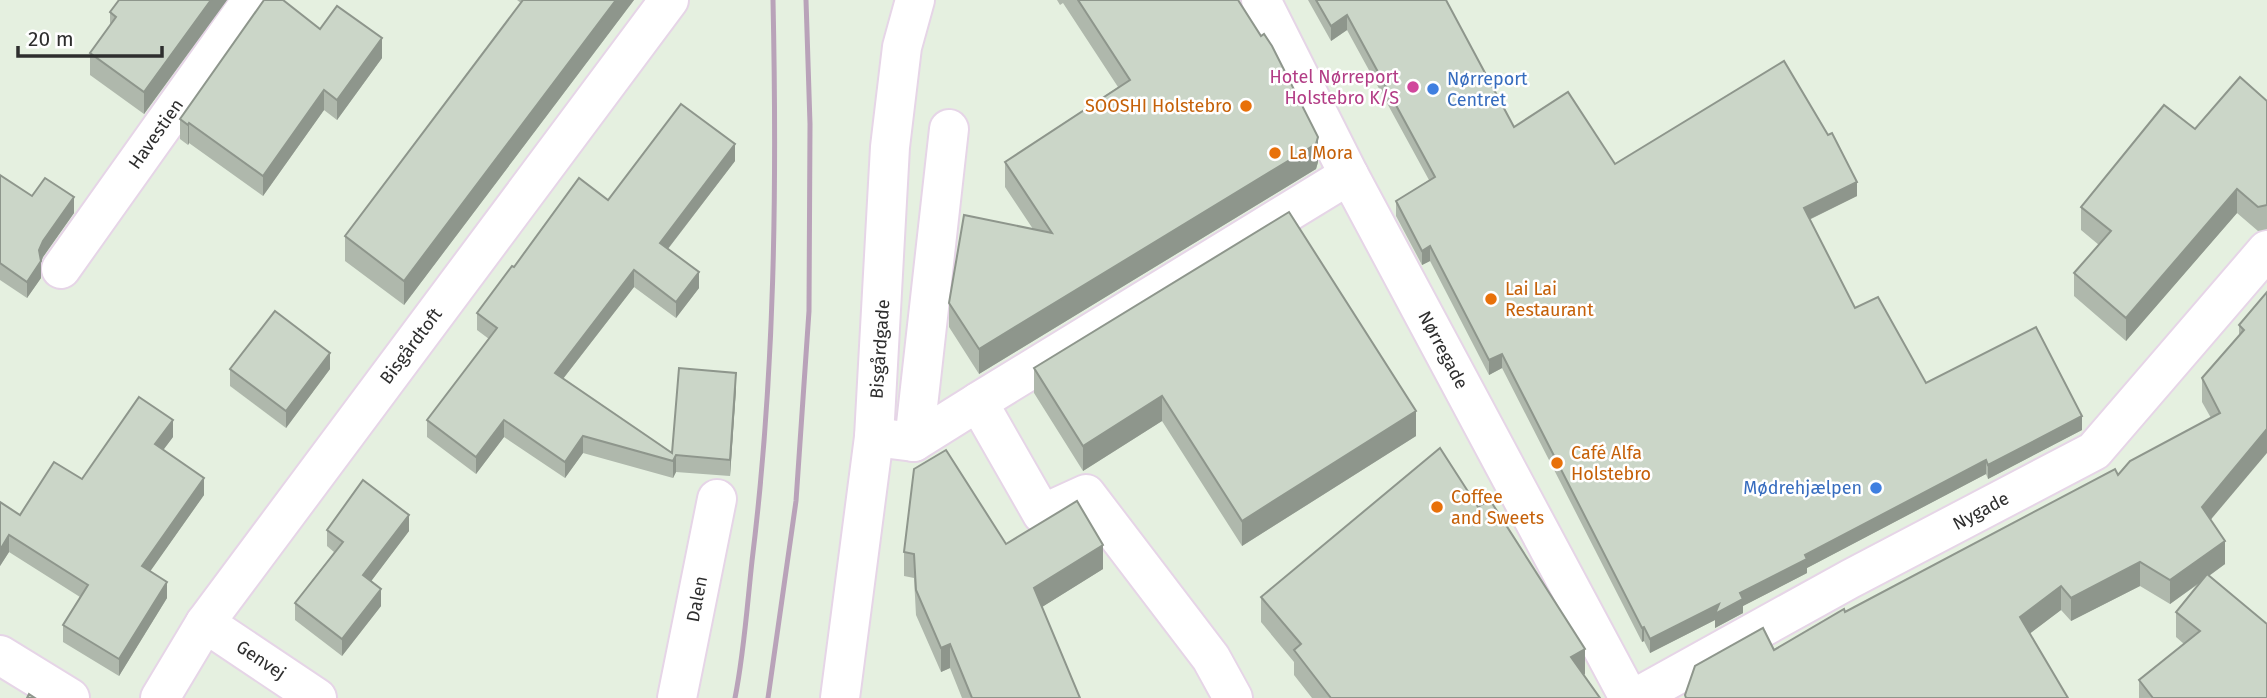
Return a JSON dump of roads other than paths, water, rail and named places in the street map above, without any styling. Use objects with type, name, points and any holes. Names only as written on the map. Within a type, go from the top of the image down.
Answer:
[{"type":"street","name":"Havestien","points":[[61,269],[252,0]]},
{"type":"street","name":"Bisgårdtoft","points":[[160,698],[205,623],[670,0]]},
{"type":"street","name":"Bisgårdgade","points":[[841,698],[874,436],[890,147],[902,47],[915,0]]},
{"type":"street","name":"Nørregade","points":[[1261,0],[1349,175],[1629,698]]},
{"type":"street","points":[[914,442],[949,129]]},
{"type":"street","points":[[874,436],[914,442],[1349,175]]},
{"type":"street","name":"Nygade","points":[[1635,698],[1818,597],[2094,451],[2267,250]]},
{"type":"street","points":[[978,402],[1042,514],[1086,494],[1211,658],[1233,698]]},
{"type":"street","name":"Dalen","points":[[677,698],[717,499]]},
{"type":"street","name":"Genvej","points":[[205,623],[317,698]]},
{"type":"street","points":[[0,654],[70,698]]},
{"type":"railway","points":[[735,698],[760,491],[770,351],[775,140],[773,0]]},
{"type":"railway","points":[[768,698],[796,501],[809,311],[810,124],[806,0]]},
{"type":"place","name":"Hotel Nørreport Holstebro K/S","points":[[1413,87]]},
{"type":"place","name":"Nørreport Centret","points":[[1433,89]]},
{"type":"place","name":"SOOSHI Holstebro","points":[[1246,106]]},
{"type":"place","name":"La Mora","points":[[1275,153]]},
{"type":"place","name":"Lai Lai Restaurant","points":[[1491,299]]},
{"type":"place","name":"Café Alfa Holstebro","points":[[1557,463]]},
{"type":"place","name":"Mødrehjælpen","points":[[1876,488]]},
{"type":"place","name":"Coffee and Sweets","points":[[1437,507]]}]
